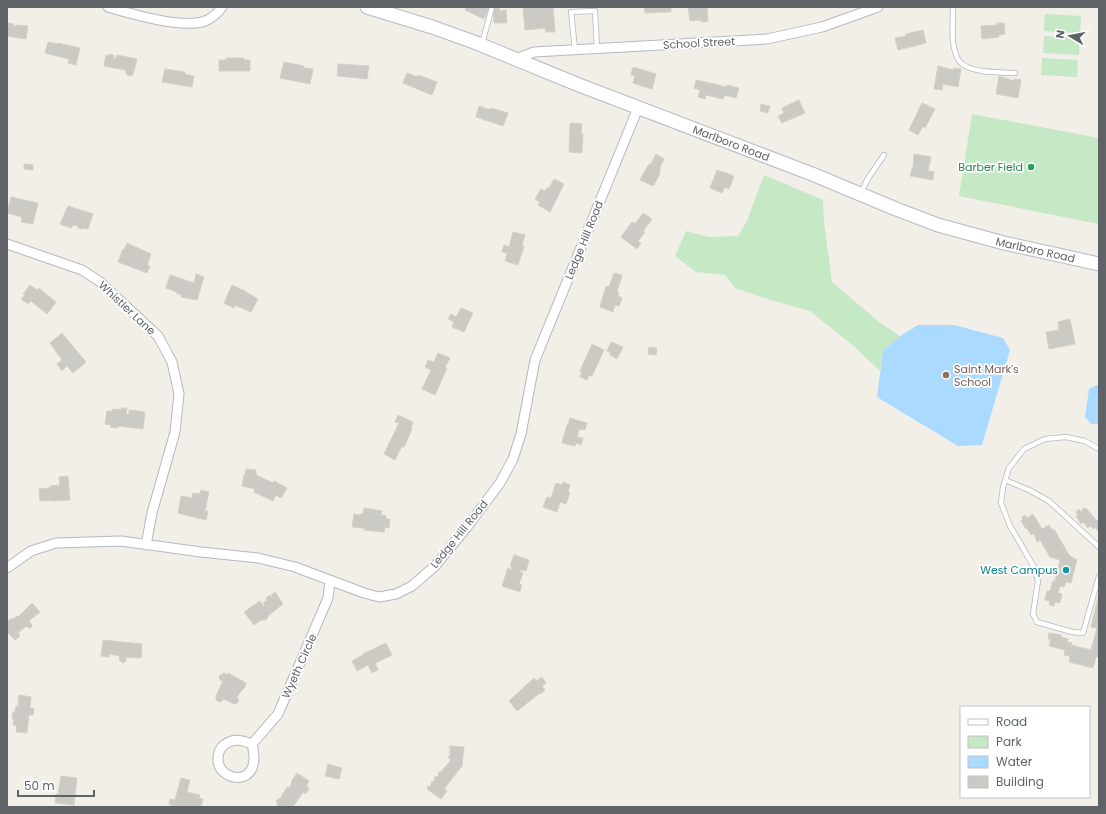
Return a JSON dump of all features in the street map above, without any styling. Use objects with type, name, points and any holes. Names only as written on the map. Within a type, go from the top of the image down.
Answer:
[{"type":"main road","name":"Marlboro Road","points":[[367,7],[432,27],[482,45],[638,108],[861,194],[917,218],[960,232],[1048,254],[1099,264]]},
{"type":"street","points":[[108,7],[169,22],[189,23],[206,21],[222,7]]},
{"type":"street","name":"School Street","points":[[516,59],[534,52],[767,39],[822,27],[878,7]]},
{"type":"street","name":"Ledge Hill Road","points":[[7,568],[31,551],[56,543],[121,541],[258,558],[295,567],[364,593],[379,597],[396,594],[412,586],[435,566],[467,527],[500,483],[513,458],[521,434],[535,360],[638,108]]},
{"type":"street","name":"Whistler Lane","points":[[7,244],[82,270],[99,280],[158,336],[172,362],[179,394],[175,432],[152,513],[146,545]]},
{"type":"street","name":"Wyeth Circle","points":[[252,744],[278,714],[328,598],[330,580]]},
{"type":"street","points":[[239,740],[252,744],[255,753],[255,761],[250,773],[243,777],[235,777],[227,775],[221,770],[218,762],[218,755],[220,748],[227,742],[239,740]]},
{"type":"lane","points":[[482,45],[492,7]]},
{"type":"lane","points":[[953,7],[953,41],[959,62],[969,68],[990,72],[1015,73]]},
{"type":"lane","points":[[575,50],[571,12],[595,11],[597,49]]},
{"type":"lane","points":[[861,194],[867,180],[884,154]]},
{"type":"lane","points":[[1099,449],[1085,441],[1066,437],[1045,439],[1024,449],[1009,468],[1005,480],[1001,503],[1010,526],[1034,567],[1038,581],[1033,614],[1037,622],[1072,632],[1083,633],[1099,576]]},
{"type":"lane","points":[[1005,480],[1029,490],[1049,501],[1099,547]]},
{"type":"green space","points":[[1045,14],[1081,16],[1080,33],[1044,31]]},
{"type":"green space","points":[[1044,36],[1080,38],[1079,55],[1043,53]]},
{"type":"green space","points":[[1042,58],[1078,60],[1077,77],[1041,75]]},
{"type":"green space","name":"Barber Field","points":[[972,114],[1099,138],[1099,224],[959,196]]},
{"type":"green space","points":[[764,175],[823,200],[824,223],[832,282],[879,322],[900,336],[883,351],[880,371],[855,347],[810,311],[735,288],[725,275],[696,272],[675,256],[686,231],[709,237],[738,236],[747,221]]},
{"type":"water","points":[[918,325],[954,325],[1003,338],[1010,350],[982,445],[958,446],[877,397],[883,351],[900,336]]},
{"type":"water","points":[[1099,385],[1099,424],[1091,424],[1085,417],[1089,389]]},
{"type":"building","points":[[466,7],[489,7],[484,19],[465,10]]},
{"type":"building","points":[[523,7],[553,7],[555,32],[546,32],[545,28],[525,30]]},
{"type":"building","points":[[644,7],[671,7],[671,12],[645,13]]},
{"type":"building","points":[[688,7],[707,7],[708,21],[690,21]]},
{"type":"building","points":[[493,8],[499,8],[500,11],[506,10],[507,23],[494,23]]},
{"type":"building","points":[[7,23],[14,24],[13,26],[28,26],[26,39],[7,36]]},
{"type":"building","points":[[997,23],[1004,23],[1005,34],[999,35],[999,37],[982,39],[981,26],[997,25]]},
{"type":"building","points":[[923,30],[926,43],[898,50],[895,38]]},
{"type":"building","points":[[48,42],[80,48],[76,65],[68,63],[69,59],[45,53]]},
{"type":"building","points":[[109,54],[114,55],[114,58],[116,58],[117,55],[137,59],[133,75],[129,76],[126,74],[126,70],[104,66],[106,55],[109,56]]},
{"type":"building","points":[[226,58],[244,58],[244,60],[250,60],[250,71],[219,71],[219,60],[226,60]]},
{"type":"building","points":[[284,62],[304,66],[303,68],[313,69],[310,84],[280,78]]},
{"type":"building","points":[[338,64],[369,66],[367,79],[337,76]]},
{"type":"building","points":[[938,66],[953,70],[954,68],[961,69],[958,87],[943,84],[942,90],[934,89]]},
{"type":"building","points":[[633,67],[656,74],[652,89],[633,83],[635,76],[631,75]]},
{"type":"building","points":[[165,69],[185,72],[185,74],[194,76],[192,87],[162,82]]},
{"type":"building","points":[[407,73],[417,77],[418,75],[437,82],[432,95],[403,83]]},
{"type":"building","points":[[999,76],[1014,81],[1014,79],[1021,80],[1018,98],[996,94]]},
{"type":"building","points":[[696,80],[727,87],[727,85],[739,88],[736,98],[724,95],[723,99],[706,95],[705,99],[698,97],[700,90],[694,88]]},
{"type":"building","points":[[799,100],[805,113],[782,123],[778,116],[784,113],[782,108]]},
{"type":"building","points":[[922,103],[935,109],[925,128],[923,126],[918,135],[909,130]]},
{"type":"building","points":[[761,104],[770,106],[768,113],[760,111]]},
{"type":"building","points":[[479,106],[490,110],[491,108],[508,113],[503,126],[476,117]]},
{"type":"building","points":[[570,123],[582,124],[582,153],[569,152]]},
{"type":"building","points":[[656,154],[664,159],[659,169],[661,169],[660,174],[653,186],[640,180]]},
{"type":"building","points":[[914,154],[931,157],[928,171],[934,172],[933,180],[910,176],[913,168]]},
{"type":"building","points":[[24,164],[33,165],[33,170],[24,169]]},
{"type":"building","points":[[717,170],[734,176],[729,189],[725,187],[722,193],[710,188]]},
{"type":"building","points":[[554,179],[564,184],[550,212],[538,205],[540,202],[535,199],[541,189],[545,191],[548,187],[549,188]]},
{"type":"building","points":[[11,197],[38,203],[33,224],[21,222],[22,217],[7,213]]},
{"type":"building","points":[[68,206],[93,214],[88,229],[78,228],[78,226],[73,225],[71,228],[60,224]]},
{"type":"building","points":[[643,213],[652,219],[638,241],[641,243],[637,249],[621,237],[632,222],[635,224]]},
{"type":"building","points":[[513,232],[525,235],[522,245],[524,246],[518,265],[505,261],[507,253],[502,252],[504,245],[509,247]]},
{"type":"building","points":[[127,243],[151,254],[147,265],[150,266],[147,273],[118,262]]},
{"type":"building","points":[[614,273],[622,275],[617,292],[619,293],[618,296],[622,298],[619,306],[615,305],[613,312],[600,307],[606,286],[609,287]]},
{"type":"building","points":[[196,274],[204,277],[197,300],[181,297],[182,295],[176,293],[177,292],[166,288],[170,275],[194,283]]},
{"type":"building","points":[[30,285],[37,290],[39,288],[56,302],[47,314],[31,301],[28,304],[21,299],[25,295],[23,294]]},
{"type":"building","points":[[232,285],[244,290],[258,299],[251,312],[235,305],[234,308],[224,303]]},
{"type":"building","points":[[461,308],[473,313],[464,332],[452,327],[454,322],[448,319],[451,314],[456,317]]},
{"type":"building","points":[[1070,319],[1075,344],[1049,349],[1046,332],[1059,330],[1058,322]]},
{"type":"building","points":[[62,333],[86,362],[73,373],[67,366],[62,371],[57,364],[62,360],[50,343]]},
{"type":"building","points":[[611,342],[623,347],[617,359],[610,355],[611,353],[607,351]]},
{"type":"building","points":[[592,344],[604,350],[592,376],[589,375],[587,380],[580,377],[582,372],[580,371]]},
{"type":"building","points":[[649,347],[657,348],[656,355],[648,354]]},
{"type":"building","points":[[438,353],[450,358],[445,367],[447,368],[435,395],[422,389],[431,370],[425,367],[428,360],[434,362]]},
{"type":"building","points":[[121,408],[127,408],[126,414],[129,414],[129,410],[145,412],[143,429],[118,426],[118,428],[110,427],[111,425],[105,424],[107,411],[112,411],[113,409],[121,410]]},
{"type":"building","points":[[398,415],[413,422],[412,429],[404,447],[402,446],[395,460],[384,454],[399,423],[395,422]]},
{"type":"building","points":[[570,418],[587,423],[585,430],[579,429],[577,437],[583,438],[581,445],[576,443],[575,446],[562,443]]},
{"type":"building","points":[[246,469],[256,470],[256,475],[273,483],[274,481],[287,488],[281,498],[276,495],[273,501],[254,492],[255,489],[242,486]]},
{"type":"building","points":[[68,476],[70,500],[40,501],[39,489],[60,485],[59,477]]},
{"type":"building","points":[[563,482],[570,485],[568,492],[570,493],[566,504],[560,502],[557,512],[543,507],[547,497],[551,498],[556,483],[562,485]]},
{"type":"building","points":[[201,490],[209,492],[205,511],[208,511],[206,520],[178,513],[181,496],[192,498],[193,493],[200,494]]},
{"type":"building","points":[[364,508],[382,511],[381,515],[386,516],[386,519],[390,519],[389,528],[385,527],[384,532],[352,527],[354,514],[363,514]]},
{"type":"building","points":[[1083,508],[1086,508],[1097,521],[1099,519],[1099,533],[1095,527],[1093,529],[1090,526],[1088,528],[1083,522],[1081,524],[1076,516],[1078,515],[1076,512],[1079,509],[1081,512]]},
{"type":"building","name":"West Campus","points":[[1033,514],[1042,529],[1049,525],[1052,530],[1054,529],[1069,555],[1077,560],[1071,583],[1066,582],[1064,587],[1060,586],[1058,593],[1062,594],[1060,603],[1055,602],[1054,606],[1049,605],[1050,601],[1045,600],[1047,591],[1050,591],[1053,581],[1055,581],[1060,560],[1050,557],[1040,540],[1037,542],[1034,533],[1031,535],[1021,521],[1023,520],[1022,517],[1025,515],[1027,518]]},
{"type":"building","points":[[514,555],[529,560],[526,571],[521,570],[520,572],[523,573],[519,584],[522,585],[520,592],[502,586],[508,568],[511,570],[512,567],[510,566]]},
{"type":"building","points":[[275,592],[283,604],[269,615],[266,620],[261,620],[254,625],[244,612],[260,601],[263,606],[265,605],[263,603],[267,600],[266,598],[270,595],[272,598],[273,597],[271,595]]},
{"type":"building","points":[[1099,593],[1099,657],[1096,657],[1093,668],[1069,662],[1070,656],[1064,655],[1065,650],[1049,646],[1051,639],[1048,639],[1049,633],[1061,635],[1061,637],[1068,639],[1067,642],[1072,643],[1071,645],[1091,650],[1097,628],[1091,627]]},
{"type":"building","points":[[32,603],[40,612],[29,621],[32,627],[29,628],[26,626],[18,633],[20,636],[15,640],[7,632],[7,622],[12,618],[18,617]]},
{"type":"building","points":[[103,640],[142,644],[141,658],[126,657],[126,661],[123,663],[119,660],[120,656],[109,654],[109,657],[101,656]]},
{"type":"building","points":[[386,643],[392,655],[375,663],[378,670],[372,673],[368,665],[357,671],[352,661]]},
{"type":"building","points":[[224,673],[227,675],[228,673],[246,683],[245,687],[237,697],[239,701],[236,704],[224,699],[220,702],[216,700],[216,696],[223,681],[220,680],[219,676]]},
{"type":"building","points":[[542,677],[546,683],[542,686],[545,690],[517,711],[509,701],[534,678],[536,681]]},
{"type":"building","points":[[19,695],[31,697],[30,708],[34,709],[33,715],[29,715],[27,733],[16,732],[17,726],[13,725],[13,712],[15,712],[16,706],[18,706]]},
{"type":"building","points":[[450,746],[464,747],[462,766],[444,789],[447,791],[441,799],[427,789],[428,786],[430,787],[432,781],[433,782],[435,780],[434,779],[436,776],[438,777],[440,771],[441,772],[450,761],[450,758],[448,758],[451,753],[449,753],[451,748],[449,748]]},
{"type":"building","points":[[328,764],[342,768],[339,779],[325,776]]},
{"type":"building","points":[[297,773],[309,781],[306,786],[309,788],[306,794],[303,792],[293,807],[276,807],[278,804],[276,802],[280,799],[287,787],[289,788]]},
{"type":"building","points":[[61,776],[77,778],[74,805],[55,803]]},
{"type":"building","points":[[181,778],[190,780],[187,792],[200,795],[199,798],[203,799],[201,807],[171,807],[169,804],[170,799],[175,800]]},
{"type":"place","name":"Barber Field","points":[[1031,167]]},
{"type":"place","name":"Saint Mark's School","points":[[946,375]]},
{"type":"place","name":"West Campus","points":[[1066,570]]}]
